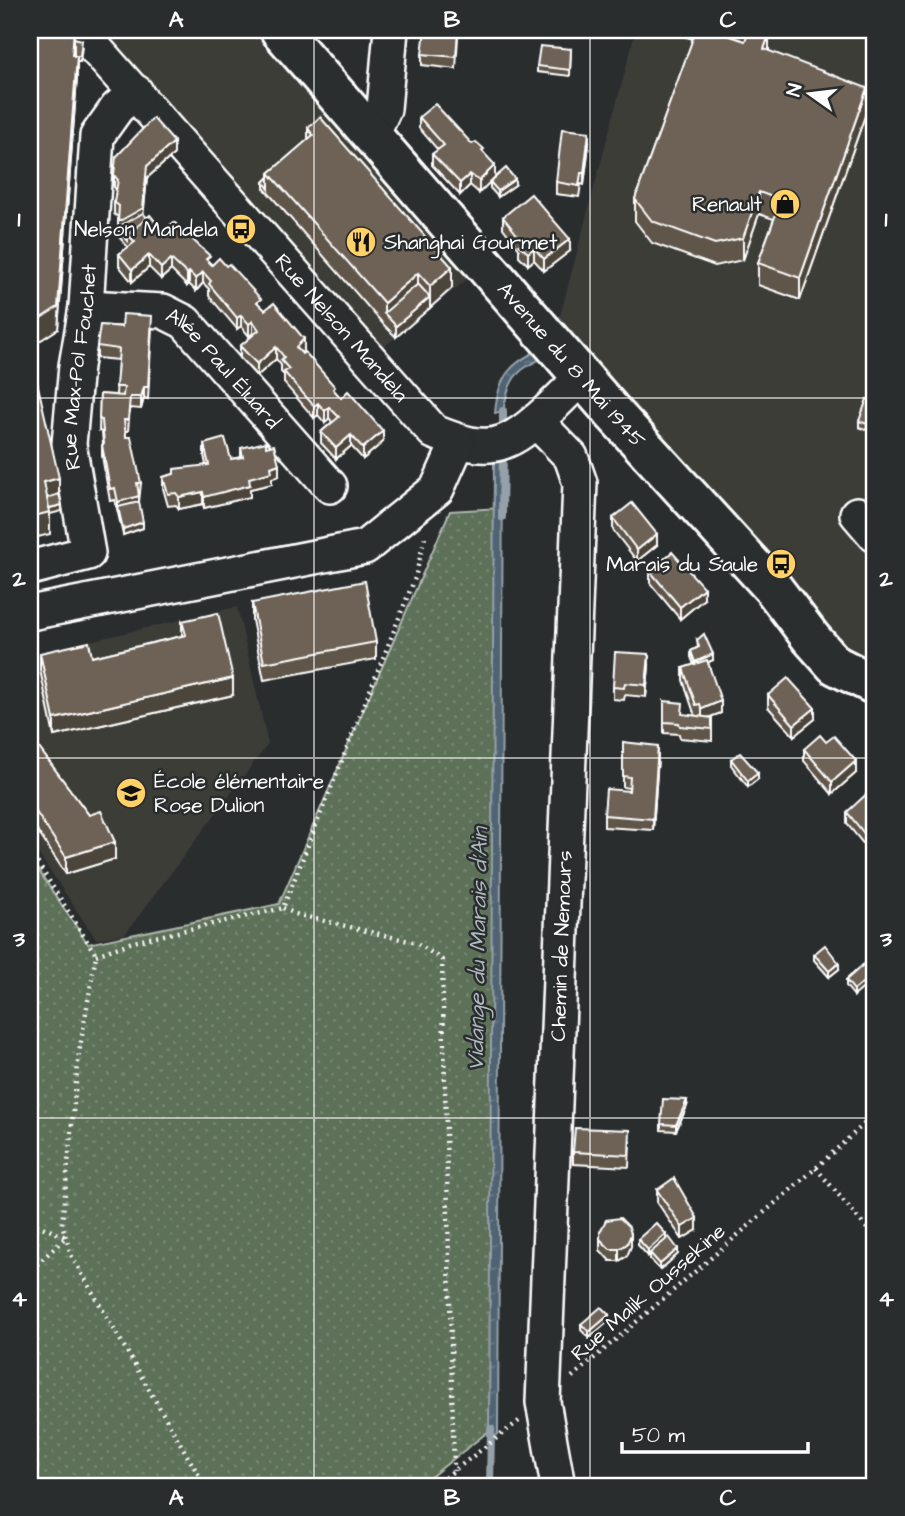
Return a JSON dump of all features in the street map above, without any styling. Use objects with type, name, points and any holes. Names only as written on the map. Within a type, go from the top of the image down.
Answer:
[{"type":"main road","name":"Avenue du 8 Mai 1945","points":[[280,30],[773,589],[811,638],[835,664],[875,685]]},
{"type":"street","name":"Rue Nelson Mandela","points":[[79,30],[434,432],[458,442],[483,445],[503,442],[536,421],[583,376]]},
{"type":"street","points":[[372,135],[384,109],[391,30]]},
{"type":"street","name":"Rue Max-Pol Fouchet","points":[[30,568],[88,553],[69,444],[76,366],[86,307],[97,135],[117,108],[136,92]]},
{"type":"street","name":"Allée Paul Éluard","points":[[86,307],[163,311],[185,322],[330,486]]},
{"type":"street","name":"Chemin de Nemours","points":[[536,421],[571,457],[580,483],[543,1402],[558,1486]]},
{"type":"street","points":[[30,613],[365,547],[437,489],[458,442]]},
{"type":"path","points":[[283,908],[415,578],[437,489]]},
{"type":"path","points":[[30,852],[96,955],[79,1053],[62,1224],[71,1255],[205,1486]]},
{"type":"path","points":[[96,955],[133,942],[283,908],[295,914],[417,943],[442,960],[454,1471]]},
{"type":"path","name":"Rue Malik Oussekine","points":[[434,1486],[543,1402],[816,1168],[875,1114]]},
{"type":"path","points":[[816,1168],[875,1238]]},
{"type":"path","points":[[30,1222],[66,1237]]},
{"type":"path","points":[[30,1271],[66,1237]]},
{"type":"shaded area","points":[[62,30],[253,30],[471,276],[360,366]]},
{"type":"shaded area","points":[[636,30],[875,30],[875,681],[559,320]]},
{"type":"shaded area","name":"École élémentaire Rose Dulion","points":[[237,607],[268,744],[125,934],[96,939],[30,841],[30,655]]},
{"type":"green space","points":[[500,508],[494,1427],[419,1486],[30,1486],[30,858],[88,944],[279,904],[450,511]]},
{"type":"water","points":[[543,348],[548,355],[521,370],[512,382],[503,411],[495,413],[499,389],[508,372],[522,359]]},
{"type":"water","points":[[503,455],[498,1434],[489,1441],[494,456]]},
{"type":"building","points":[[30,30],[74,30],[72,55],[77,56],[58,307],[30,325]]},
{"type":"building","points":[[425,30],[458,30],[456,57],[422,54]]},
{"type":"building","points":[[696,30],[712,30],[745,41],[749,30],[755,30],[769,35],[764,49],[867,88],[800,278],[758,263],[781,200],[759,192],[743,238],[715,244],[652,221],[635,199]]},
{"type":"building","points":[[74,38],[82,40],[80,56],[74,56]]},
{"type":"building","points":[[540,46],[571,49],[570,70],[537,66]]},
{"type":"building","points":[[435,104],[472,144],[476,142],[484,149],[482,151],[495,165],[479,181],[470,174],[460,183],[432,154],[444,145],[419,117]]},
{"type":"building","name":"Shanghai Gourmet","points":[[320,117],[452,267],[430,286],[418,273],[384,303],[269,173],[313,135],[308,128]]},
{"type":"building","points":[[153,118],[174,142],[147,166],[143,208],[118,222],[119,206],[114,202],[118,180],[114,175],[116,157]]},
{"type":"building","points":[[562,129],[589,132],[584,173],[581,173],[579,186],[556,182]]},
{"type":"building","points":[[506,168],[515,179],[498,191],[490,182]]},
{"type":"building","points":[[531,194],[570,239],[544,259],[534,248],[528,253],[519,245],[523,242],[503,217]]},
{"type":"building","points":[[143,213],[147,218],[128,235],[128,241],[118,227]]},
{"type":"building","points":[[150,215],[163,231],[174,222],[210,256],[206,259],[212,265],[219,258],[226,266],[229,264],[261,299],[257,302],[265,310],[274,303],[304,339],[296,347],[302,354],[305,352],[341,398],[348,391],[383,431],[363,448],[351,435],[336,448],[321,432],[339,417],[329,407],[325,411],[318,403],[314,406],[284,372],[289,369],[281,360],[284,357],[276,347],[257,364],[240,346],[259,330],[253,321],[249,324],[241,315],[237,318],[209,284],[211,281],[203,272],[196,279],[171,259],[161,268],[149,255],[132,270],[119,254],[135,242],[128,235]]},
{"type":"building","points":[[418,284],[430,297],[396,326],[384,313]]},
{"type":"building","points":[[123,314],[152,316],[148,387],[144,387],[141,397],[130,397],[128,420],[124,420],[126,437],[131,437],[141,483],[137,483],[139,496],[118,502],[115,488],[110,489],[102,445],[102,420],[99,419],[100,394],[123,396],[124,387],[116,387],[119,349],[97,346],[100,325],[122,327]]},
{"type":"building","points":[[30,351],[59,478],[44,482],[50,512],[30,517]]},
{"type":"building","points":[[867,399],[875,402],[867,424],[859,421]]},
{"type":"building","points":[[225,438],[231,459],[243,457],[241,448],[266,442],[266,447],[274,445],[279,464],[271,467],[272,472],[249,478],[250,485],[204,497],[203,492],[179,497],[176,493],[168,494],[163,477],[174,474],[174,469],[209,465],[204,444]]},
{"type":"building","points":[[59,494],[62,505],[49,508],[47,498]]},
{"type":"building","points":[[139,502],[143,522],[123,529],[118,507]]},
{"type":"building","points":[[632,503],[657,534],[637,550],[613,518]]},
{"type":"building","points":[[672,552],[704,588],[680,607],[650,571]]},
{"type":"building","points":[[365,581],[376,642],[264,663],[252,603]]},
{"type":"building","points":[[218,613],[233,678],[54,719],[40,653],[89,642],[92,657],[186,635],[182,621]]},
{"type":"building","points":[[704,634],[713,654],[695,662],[691,651],[699,647],[697,640]]},
{"type":"building","points":[[615,652],[649,654],[646,685],[625,683],[624,688],[613,687]]},
{"type":"building","points":[[707,660],[721,701],[702,709],[700,704],[696,705],[683,668]]},
{"type":"building","points":[[788,678],[815,708],[794,725],[768,695]]},
{"type":"building","points":[[664,701],[683,703],[682,714],[712,718],[712,729],[664,722]]},
{"type":"building","points":[[30,712],[37,725],[30,730]]},
{"type":"building","points":[[820,735],[826,742],[834,736],[856,761],[832,782],[804,749]]},
{"type":"building","points":[[30,736],[89,815],[101,811],[115,842],[66,857],[30,803]]},
{"type":"building","points":[[623,742],[658,746],[653,819],[604,815],[606,789],[629,791],[630,777],[623,776]]},
{"type":"building","points":[[740,753],[758,773],[748,781],[731,759]]},
{"type":"building","points":[[871,790],[875,795],[875,847],[847,812]]},
{"type":"building","points":[[825,945],[839,963],[829,971],[814,954]]},
{"type":"building","points":[[873,956],[875,972],[854,990],[846,980]]},
{"type":"building","points":[[663,1099],[687,1100],[676,1125],[661,1124]]},
{"type":"building","points":[[575,1128],[630,1130],[629,1155],[573,1152]]},
{"type":"building","points":[[674,1178],[697,1218],[682,1227],[657,1190]]},
{"type":"building","points":[[620,1218],[629,1227],[631,1234],[627,1244],[619,1249],[610,1249],[600,1239],[600,1232],[606,1220]]},
{"type":"building","points":[[656,1223],[666,1234],[648,1250],[638,1239]]},
{"type":"building","points":[[669,1237],[678,1249],[660,1264],[650,1253]]},
{"type":"building","points":[[601,1307],[609,1315],[589,1332],[581,1324]]},
{"type":"waterway","name":"Vidange du Marais d'Ain","points":[[503,411],[503,433]]},
{"type":"waterway","name":"Vidange du Marais d'Ain","points":[[502,517],[503,449]]},
{"type":"waterway","name":"Vidange du Marais d'Ain","points":[[490,1486],[491,1429]]},
{"type":"place","name":"Renault","points":[[785,204]]},
{"type":"place","name":"Nelson Mandela","points":[[241,229]]},
{"type":"place","name":"Shanghai Gourmet","points":[[361,242]]},
{"type":"place","name":"Marais du Saule","points":[[781,564]]},
{"type":"place","name":"École élémentaire Rose Dulion","points":[[131,793]]}]
